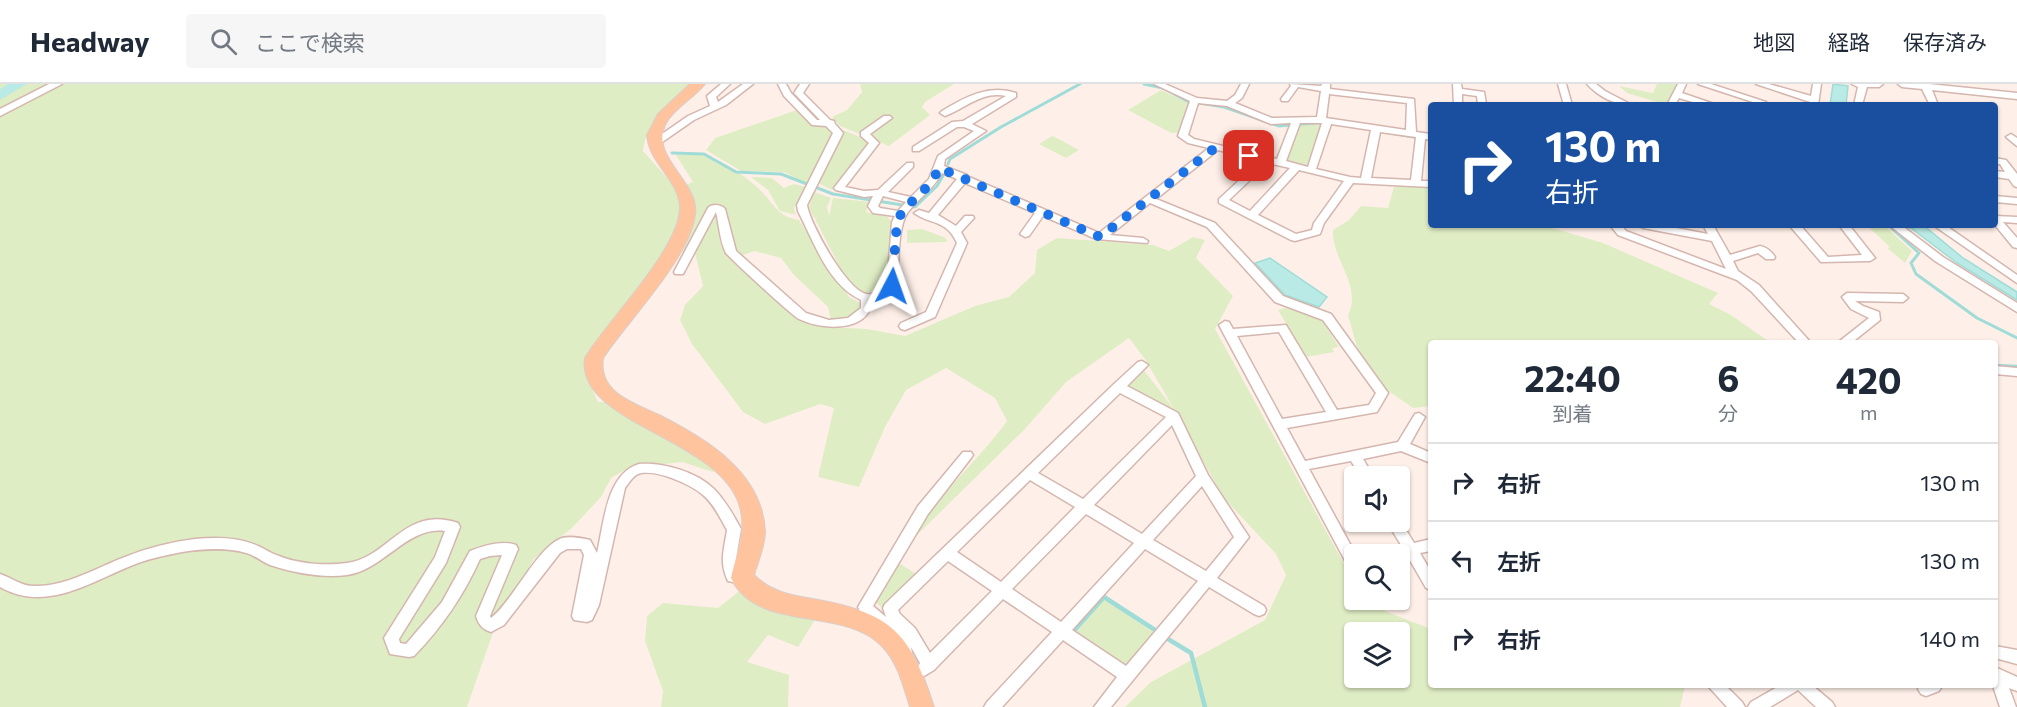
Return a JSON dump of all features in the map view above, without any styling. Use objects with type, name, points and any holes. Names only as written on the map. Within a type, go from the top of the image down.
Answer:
[{"type":"main road","points":[[698,84],[659,122],[654,133],[655,143],[666,165],[686,192],[687,215],[673,250],[603,344],[592,368],[600,389],[612,400],[700,448],[738,483],[748,499],[754,533],[742,578],[749,589],[771,601],[843,613],[869,625],[886,637],[915,668],[921,707]]},
{"type":"street","points":[[0,113],[57,84]]},
{"type":"street","points":[[715,106],[711,96],[726,84]]},
{"type":"street","points":[[655,143],[691,118],[749,84]]},
{"type":"street","points":[[782,84],[787,94],[815,123],[831,123]]},
{"type":"street","points":[[805,84],[798,93],[831,123],[838,133],[802,205],[803,211],[840,279],[852,293],[867,300],[879,297],[892,286],[897,222],[900,214],[927,189],[939,168],[941,158],[981,131],[965,124],[955,124],[916,149]]},
{"type":"street","points":[[1158,84],[1195,100],[1229,104],[1271,121],[1295,125],[1324,122],[1375,131],[1421,135]]},
{"type":"street","points":[[1229,104],[1245,88],[1245,84]]},
{"type":"street","points":[[1562,84],[1567,102]]},
{"type":"street","points":[[1591,84],[1602,93],[1622,102]]},
{"type":"street","points":[[1673,102],[1682,84]]},
{"type":"street","points":[[1702,84],[1755,102]]},
{"type":"street","points":[[1760,84],[1811,102]]},
{"type":"street","points":[[1814,102],[1817,84]]},
{"type":"street","points":[[1858,102],[1860,84],[1879,84]]},
{"type":"street","points":[[1902,84],[1961,86],[2017,96]]},
{"type":"street","points":[[1285,99],[1294,85],[1411,101],[1421,135],[1416,183]]},
{"type":"street","points":[[1920,85],[1932,102]]},
{"type":"street","points":[[1762,102],[1769,87]]},
{"type":"street","points":[[1311,171],[1324,122],[1326,88]]},
{"type":"street","points":[[1457,88],[1481,95]]},
{"type":"street","points":[[945,113],[986,89],[1009,91],[1013,95],[965,124]]},
{"type":"street","points":[[1677,94],[1703,102]]},
{"type":"street","points":[[1195,100],[1183,136],[1191,141],[1350,180],[1428,184]]},
{"type":"street","points":[[887,118],[864,134],[874,143],[839,188],[878,198],[914,201]]},
{"type":"street","points":[[1280,164],[1295,125]]},
{"type":"street","points":[[1365,182],[1375,131]]},
{"type":"street","points":[[1100,237],[1216,147]]},
{"type":"street","points":[[1265,161],[1223,201],[1295,238],[1316,232],[1318,223],[1350,180]]},
{"type":"street","points":[[1999,161],[2017,164]]},
{"type":"street","points":[[1999,161],[2015,179]]},
{"type":"street","points":[[900,214],[877,211],[878,198],[910,165]]},
{"type":"street","points":[[939,168],[1100,237],[1143,241]]},
{"type":"street","points":[[1251,216],[1296,168]]},
{"type":"street","points":[[1998,175],[2015,179]]},
{"type":"street","points":[[932,216],[964,177]]},
{"type":"street","points":[[1998,199],[2017,201]]},
{"type":"street","points":[[1150,200],[1211,225],[1279,299],[1327,317],[1382,393],[1373,409],[1281,424]]},
{"type":"street","points":[[679,272],[713,208],[720,209],[731,252],[802,316],[830,324],[851,321],[866,309],[867,300]]},
{"type":"street","points":[[1025,234],[1042,212]]},
{"type":"street","points":[[905,326],[931,314],[962,243],[958,230],[932,216],[919,213]]},
{"type":"street","points":[[958,230],[969,218]]},
{"type":"street","points":[[1998,219],[2017,220]]},
{"type":"street","points":[[1998,221],[2017,245]]},
{"type":"street","points":[[1618,228],[1622,233],[1738,278],[1755,288],[1803,340]]},
{"type":"street","points":[[1672,228],[1712,238]]},
{"type":"street","points":[[1709,228],[1712,238],[1738,278]]},
{"type":"street","points":[[1797,228],[1825,261],[1870,258],[1846,228]]},
{"type":"street","points":[[1898,228],[1939,259],[2017,308]]},
{"type":"street","points":[[1942,228],[2017,280]]},
{"type":"street","points":[[1726,260],[1756,247],[1770,257]]},
{"type":"street","points":[[1846,340],[1874,320],[1875,315],[1863,312],[1850,303],[1847,297],[1903,298]]},
{"type":"street","points":[[1333,414],[1282,328],[1227,329],[1345,544]]},
{"type":"street","points":[[915,668],[910,632],[894,618],[890,608],[1142,365]]},
{"type":"street","points":[[1998,370],[2017,372]]},
{"type":"street","points":[[1102,707],[1242,537],[1203,477],[1174,416],[1118,387]]},
{"type":"street","points":[[915,668],[1000,591],[1174,416]]},
{"type":"street","points":[[1402,446],[1419,417]]},
{"type":"street","points":[[1302,466],[1402,446],[1428,457]]},
{"type":"street","points":[[915,668],[902,639],[865,607],[923,510],[967,455]]},
{"type":"street","points":[[1355,456],[1361,466]]},
{"type":"street","points":[[0,580],[10,588],[20,591],[49,592],[149,554],[227,544],[246,547],[275,561],[347,569],[363,565],[409,533],[430,525],[453,527],[441,559],[391,638],[395,649],[410,651],[426,634],[462,586],[474,555],[490,550],[511,549],[483,616],[485,622],[491,626],[499,621],[555,549],[565,543],[585,544],[591,555],[579,616],[587,616],[592,605],[619,487],[627,476],[639,469],[658,469],[686,479],[709,492],[734,529],[728,564],[733,577],[742,578]]},
{"type":"street","points":[[1030,474],[1259,610]]},
{"type":"street","points":[[992,707],[1203,477]]},
{"type":"street","points":[[1428,545],[1410,549],[1428,579]]},
{"type":"street","points":[[947,553],[1128,676]]},
{"type":"street","points":[[1998,653],[2017,657]]},
{"type":"street","points":[[1998,675],[2017,684]]},
{"type":"street","points":[[1998,680],[2008,707]]},
{"type":"street","points":[[1718,688],[1737,707]]},
{"type":"street","points":[[1756,707],[1789,688]]},
{"type":"street","points":[[1805,688],[1827,707]]},
{"type":"green space","points":[[0,84],[50,84],[48,90],[61,84],[690,84],[654,121],[649,129],[643,151],[677,189],[693,182],[676,155],[698,155],[712,158],[751,182],[782,214],[799,220],[849,297],[862,304],[854,315],[831,322],[828,307],[794,275],[781,258],[754,251],[730,260],[800,320],[827,327],[867,329],[905,336],[975,306],[1009,297],[1035,273],[1037,250],[1057,238],[1153,245],[1169,251],[1193,237],[1205,240],[1196,258],[1233,296],[1215,329],[1344,564],[1344,610],[1384,610],[1428,628],[1428,688],[1685,688],[1680,707],[1125,707],[1151,682],[1265,620],[1286,575],[1276,554],[1223,497],[1175,411],[1173,413],[1126,387],[1143,369],[1174,409],[1145,359],[1129,338],[1066,382],[1025,429],[915,537],[908,538],[1007,421],[995,398],[946,368],[906,390],[885,427],[859,487],[818,477],[834,408],[820,404],[765,424],[743,412],[692,344],[680,320],[685,305],[703,286],[694,249],[673,254],[587,361],[590,384],[598,402],[607,402],[714,466],[713,472],[682,462],[628,468],[611,478],[601,497],[573,527],[534,559],[496,624],[467,707],[0,707]]},
{"type":"green space","points":[[860,84],[954,84],[925,102],[922,107],[930,115],[889,146],[840,126],[832,117],[847,110],[862,92]]},
{"type":"green space","points":[[1657,84],[1678,84],[1669,102],[1657,102],[1627,93],[1619,86],[1653,93]]},
{"type":"green space","points":[[1161,90],[1190,104],[1181,133],[1171,133],[1128,110]]},
{"type":"green space","points":[[797,110],[810,123],[828,126],[833,133],[808,184],[784,172],[741,171],[706,150],[715,138]]},
{"type":"green space","points":[[1322,123],[1309,167],[1285,161],[1298,126]]},
{"type":"green space","points":[[843,130],[860,137],[868,144],[832,190],[818,183]]},
{"type":"green space","points":[[1052,136],[1079,150],[1066,158],[1039,144]]},
{"type":"green space","points":[[751,177],[772,178],[784,188],[794,184],[806,187],[794,208],[796,215],[780,211],[768,190]]},
{"type":"green space","points":[[1394,187],[1428,187],[1428,228],[1552,228],[1603,243],[1718,293],[1709,304],[1731,315],[1767,340],[1428,340],[1428,406],[1413,408],[1387,390],[1357,347],[1348,315],[1352,304],[1352,294],[1334,241],[1333,230],[1349,220],[1361,206],[1388,208]]},
{"type":"green space","points":[[814,192],[831,198],[827,207],[829,216],[833,198],[870,202],[866,212],[888,217],[892,223],[886,286],[880,292],[861,293],[845,277],[815,219],[818,218],[814,218],[809,208]]},
{"type":"green space","points":[[1869,228],[1887,228],[1912,251],[1905,263],[1887,248],[1890,247]]},
{"type":"green space","points":[[922,229],[946,238],[947,242],[907,243],[907,230]]},
{"type":"green space","points":[[1289,307],[1319,316],[1339,347],[1332,348],[1334,352],[1306,357],[1278,310]]},
{"type":"green space","points":[[899,563],[919,576],[885,610],[874,601]]},
{"type":"green space","points":[[742,589],[818,615],[798,647],[768,635],[747,662],[789,675],[788,707],[661,707],[663,691],[645,641],[647,616],[663,603],[718,608]]},
{"type":"green space","points":[[1104,599],[1153,632],[1124,668],[1075,634]]},
{"type":"water","points":[[1833,84],[1848,86],[1846,102],[1830,102]]},
{"type":"water","points":[[1911,228],[1927,228],[1963,258],[2017,292],[2017,300],[1957,263]]},
{"type":"water","points":[[1270,258],[1327,297],[1319,307],[1285,295],[1255,263]]},
{"type":"waterway","points":[[0,95],[19,84]]},
{"type":"waterway","points":[[948,164],[950,159],[1001,127],[1080,84]]},
{"type":"waterway","points":[[1144,84],[1163,88],[1187,101],[1224,107],[1279,126],[1315,123]]},
{"type":"waterway","points":[[1390,133],[1428,139]]},
{"type":"waterway","points":[[672,153],[704,154],[736,172],[781,174],[833,194],[915,207],[937,186],[944,174]]},
{"type":"waterway","points":[[1891,228],[1919,253],[1911,263],[1916,274],[1977,318],[2017,338]]},
{"type":"waterway","points":[[1998,366],[2017,367]]},
{"type":"waterway","points":[[1073,632],[1104,597],[1155,630]]},
{"type":"waterway","points":[[1168,639],[1191,653],[1205,707]]},
{"type":"route","points":[[892,286],[897,222],[900,214],[934,181],[939,168],[1100,237],[1216,147],[1249,156]]}]
